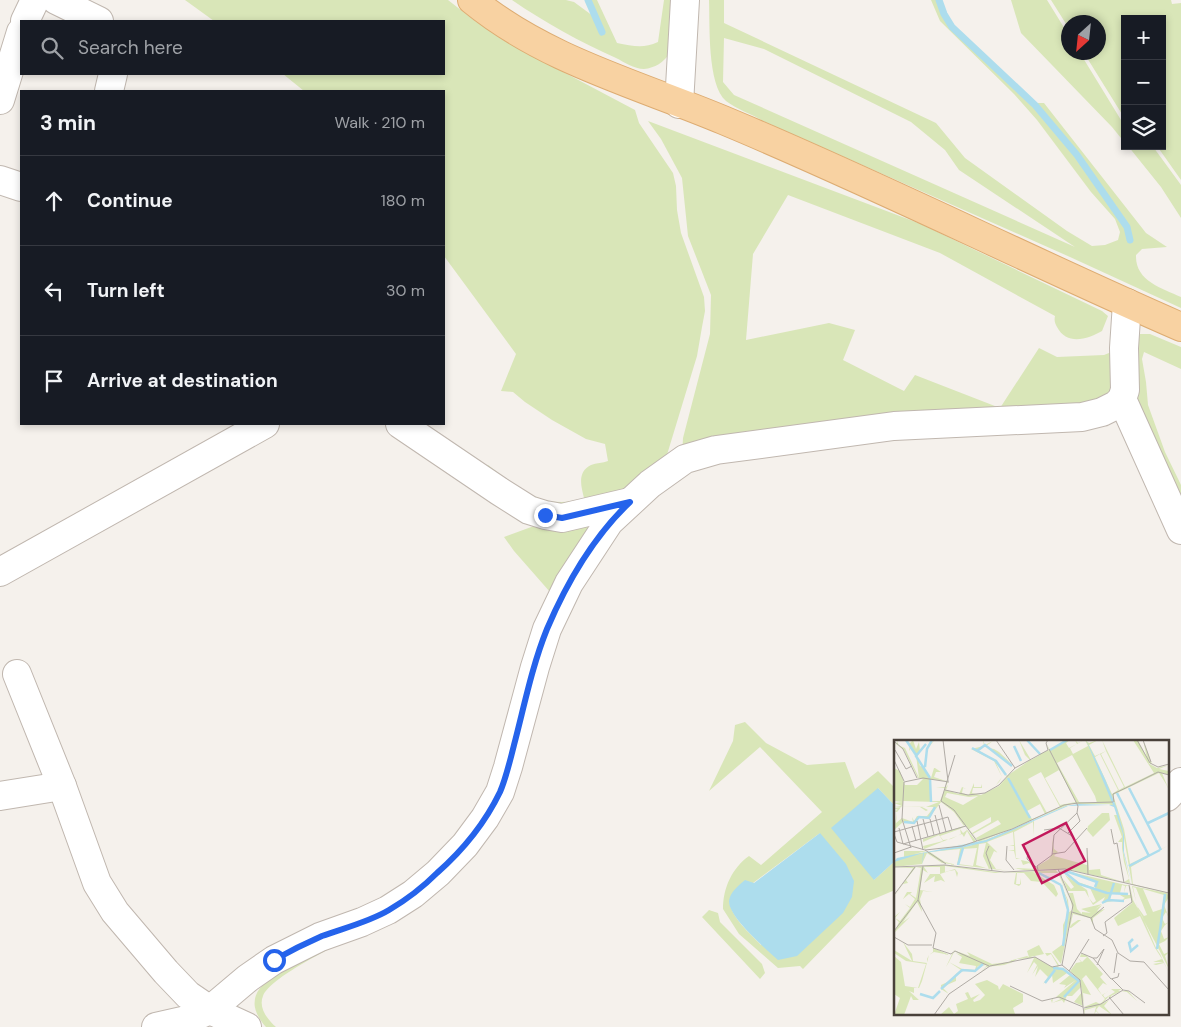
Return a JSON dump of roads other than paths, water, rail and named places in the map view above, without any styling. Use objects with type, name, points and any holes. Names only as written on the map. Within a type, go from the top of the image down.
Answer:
[{"type":"main road","points":[[472,0],[520,33],[587,68],[722,120],[1181,327]]},
{"type":"street","points":[[25,20],[34,0]]},
{"type":"street","points":[[56,0],[97,20]]},
{"type":"street","points":[[678,104],[685,0]]},
{"type":"street","points":[[0,100],[20,35]]},
{"type":"street","points":[[109,90],[113,75]]},
{"type":"street","points":[[0,180],[20,187]]},
{"type":"street","points":[[156,1027],[187,1020],[210,1010],[248,978],[274,960],[320,937],[362,922],[388,910],[413,894],[438,873],[465,845],[485,818],[500,792],[547,629],[569,583],[610,522],[650,484],[685,459],[716,450],[894,426],[1082,417],[1102,412],[1116,405],[1122,399],[1125,390],[1124,348],[1127,303]]},
{"type":"street","points":[[1122,399],[1181,530]]},
{"type":"street","points":[[0,572],[263,425]]},
{"type":"street","points":[[401,425],[498,492],[529,510],[562,518],[630,502]]},
{"type":"street","points":[[17,674],[62,786],[97,883],[115,912],[183,989],[210,1010],[246,1027]]},
{"type":"street","points":[[1168,796],[1181,782]]},
{"type":"street","points":[[0,796],[62,786]]},
{"type":"water","points":[[878,788],[894,805],[894,862],[874,880],[831,828]]},
{"type":"water","points":[[820,833],[846,864],[854,881],[852,897],[843,913],[797,956],[778,960],[741,924],[730,908],[729,901],[735,889],[745,880],[754,883]]},
{"type":"waterway","points":[[588,0],[602,32]]},
{"type":"waterway","points":[[939,0],[944,14],[952,27],[1035,105],[1077,155],[1127,227],[1130,240]]}]
